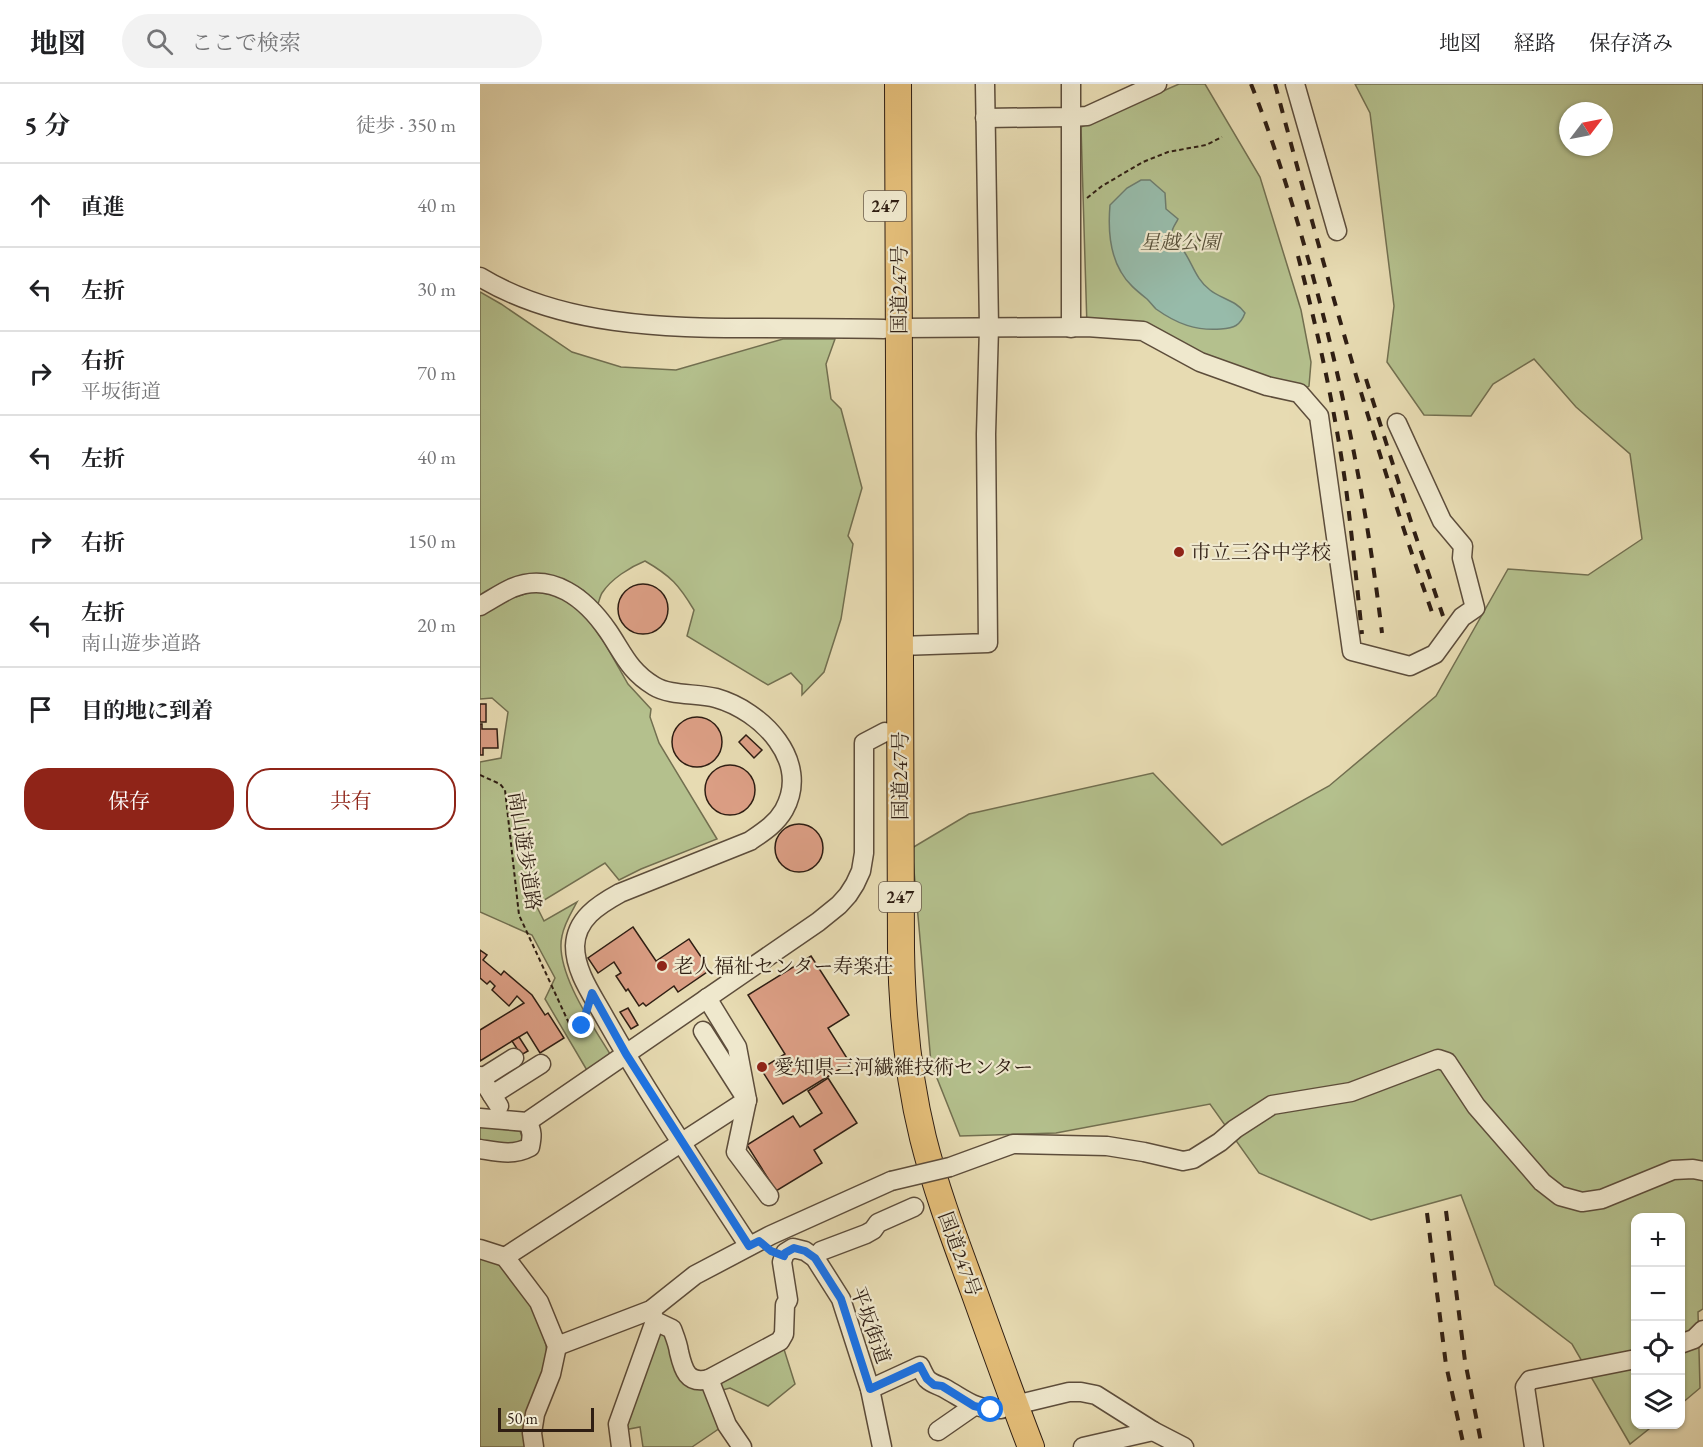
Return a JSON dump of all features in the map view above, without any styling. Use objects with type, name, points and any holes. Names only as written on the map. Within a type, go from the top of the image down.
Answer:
[{"type":"highway","name":"国道247号","points":[[885,84],[900,646],[901,989],[913,1083],[923,1138],[946,1217],[1008,1407],[1015,1447]]},
{"type":"highway","name":"国道247号","points":[[898,84],[885,732],[886,975],[890,1028],[917,1177],[930,1219],[1008,1407],[1031,1447]]},
{"type":"street","points":[[900,646],[988,643],[986,434],[989,327],[985,84]]},
{"type":"street","points":[[1071,84],[1071,328]]},
{"type":"street","points":[[985,118],[1087,116],[1157,84]]},
{"type":"street","points":[[1295,84],[1337,231]]},
{"type":"street","points":[[480,277],[550,308],[599,320],[700,328],[1087,327],[1143,331],[1200,362],[1267,386],[1299,393],[1319,416],[1352,651],[1410,666],[1435,654],[1462,617],[1474,608],[1462,558],[1463,546],[1442,521],[1397,423]]},
{"type":"street","points":[[480,606],[512,588],[539,582],[578,597],[595,614],[633,669],[645,681],[666,691],[716,698],[737,706],[762,724],[777,739],[786,755],[793,774],[791,795],[783,812],[769,828],[750,841],[620,893],[604,902],[587,914],[579,929],[575,946],[579,968],[592,993],[626,1054],[681,1142],[754,1244],[784,1256]]},
{"type":"street","points":[[480,1118],[527,1122],[818,922],[839,905],[855,884],[861,871],[864,853],[864,743],[885,732]]},
{"type":"street","points":[[707,998],[737,1047],[747,1100],[736,1152],[769,1196]]},
{"type":"street","points":[[703,1031],[747,1100]]},
{"type":"street","points":[[507,1120],[481,1077],[514,1058]]},
{"type":"street","points":[[557,1346],[653,1316],[695,1275],[754,1244],[891,1181],[950,1167],[1013,1144],[1107,1146],[1183,1161],[1194,1159],[1220,1142],[1234,1129],[1272,1105],[1351,1092],[1438,1059],[1447,1062],[1476,1106],[1542,1182],[1560,1196],[1582,1202],[1602,1199],[1673,1170],[1703,1171]]},
{"type":"street","points":[[492,1095],[541,1064]]},
{"type":"street","points":[[505,1257],[747,1100]]},
{"type":"street","points":[[480,1149],[508,1153],[519,1152],[530,1147],[532,1135],[527,1122]]},
{"type":"street","points":[[653,1316],[672,1329],[682,1369],[695,1380],[709,1379],[780,1341],[784,1334],[785,1305],[788,1300],[782,1262],[785,1253],[794,1248],[805,1251],[815,1258],[821,1251],[873,1230],[878,1223],[914,1207]]},
{"type":"street","points":[[480,1249],[505,1257],[539,1302],[557,1346],[551,1374],[534,1414],[532,1433],[534,1447]]},
{"type":"street","name":"平坂街道","points":[[815,1258],[841,1299],[870,1389],[882,1447]]},
{"type":"street","points":[[621,1447],[618,1424],[653,1316]]},
{"type":"street","points":[[1685,1343],[1694,1340],[1703,1330]]},
{"type":"street","points":[[1534,1447],[1525,1387],[1530,1380],[1631,1360]]},
{"type":"street","points":[[870,1389],[920,1366],[927,1379],[934,1385],[942,1386],[974,1406],[991,1410],[1069,1392],[1081,1392],[1096,1395],[1153,1431],[1184,1447]]},
{"type":"street","points":[[709,1379],[727,1425],[742,1447]]},
{"type":"street","points":[[938,1431],[974,1406]]},
{"type":"street","points":[[1083,1447],[1153,1431]]},
{"type":"path","points":[[1071,212],[1102,186],[1143,162],[1168,152],[1206,146],[1222,137]]},
{"type":"path","name":"南山遊歩道路","points":[[480,775],[500,784],[505,790],[519,915],[573,1032],[582,1026],[592,993]]},
{"type":"green space","name":"星越公園","points":[[1179,84],[1205,84],[1260,177],[1301,310],[1311,362],[1309,386],[1299,393],[1143,331],[1087,327],[1081,127]]},
{"type":"green space","points":[[1355,84],[1703,84],[1703,1309],[1698,1312],[1700,1388],[1685,1401],[1685,1213],[1631,1213],[1631,1429],[1649,1429],[1630,1444],[1572,1344],[1495,1285],[1461,1195],[1371,1220],[1259,1173],[1210,1104],[1056,1133],[960,1136],[931,1063],[912,848],[969,814],[1153,773],[1222,845],[1329,786],[1436,696],[1508,569],[1588,575],[1642,539],[1630,454],[1576,407],[1534,359],[1493,384],[1471,416],[1424,415],[1387,362],[1394,306],[1370,113]]},
{"type":"green space","points":[[480,292],[572,352],[621,367],[676,370],[783,339],[835,339],[826,364],[831,399],[841,409],[862,488],[848,536],[853,544],[841,619],[824,672],[802,695],[802,685],[791,673],[768,685],[687,636],[694,610],[674,582],[662,571],[645,561],[627,570],[610,583],[601,594],[597,607],[583,590],[562,580],[480,596]]},
{"type":"green space","points":[[534,591],[571,601],[584,614],[604,642],[628,684],[651,709],[650,717],[659,743],[717,839],[619,880],[605,863],[536,905],[544,921],[577,902],[562,936],[561,950],[564,965],[569,981],[585,1013],[610,1054],[588,1072],[545,999],[555,978],[532,935],[480,912],[480,762],[501,758],[508,712],[492,698],[480,699],[480,615],[509,599]]},
{"type":"green space","points":[[480,1127],[520,1131],[521,1144],[480,1143]]},
{"type":"green space","points":[[480,1258],[499,1264],[535,1306],[546,1345],[548,1365],[527,1447],[480,1447]]},
{"type":"green space","points":[[665,1332],[691,1386],[701,1390],[783,1346],[795,1384],[768,1406],[730,1388],[711,1393],[723,1426],[692,1447],[643,1447],[640,1427],[624,1430],[657,1334]]},
{"type":"shaded area","points":[[1141,180],[1150,180],[1165,193],[1166,209],[1178,219],[1172,232],[1174,241],[1185,252],[1201,281],[1214,293],[1237,305],[1245,313],[1241,321],[1233,327],[1226,329],[1195,328],[1172,319],[1156,309],[1123,276],[1112,248],[1109,231],[1110,205],[1127,188]]},
{"type":"building","points":[[638,584],[648,584],[661,591],[668,604],[668,614],[661,627],[648,634],[638,634],[629,630],[622,623],[618,614],[618,604],[622,595],[629,588]]},
{"type":"building","points":[[480,704],[486,704],[486,722],[480,722]]},
{"type":"building","points":[[692,717],[702,717],[715,724],[722,737],[722,747],[715,760],[702,767],[692,767],[683,763],[676,756],[672,747],[672,737],[676,728],[683,721]]},
{"type":"building","points":[[480,724],[482,724],[482,729],[497,729],[498,748],[483,748],[483,755],[480,755]]},
{"type":"building","points":[[746,735],[762,750],[754,758],[739,742]]},
{"type":"building","points":[[725,765],[735,765],[748,772],[755,785],[755,795],[748,808],[735,815],[725,815],[716,811],[709,804],[705,795],[705,785],[709,776],[716,769]]},
{"type":"building","points":[[799,824],[816,831],[823,848],[816,865],[799,872],[782,865],[775,848],[782,831]]},
{"type":"building","name":"老人福祉センター寿楽荘","points":[[633,927],[656,961],[689,939],[710,970],[678,992],[674,986],[646,1006],[643,1003],[639,1006],[616,976],[621,973],[614,962],[598,973],[588,958]]},
{"type":"building","points":[[480,950],[487,955],[483,960],[501,975],[504,971],[532,995],[545,1015],[548,1013],[564,1038],[540,1053],[527,1032],[480,1061],[480,1030],[524,1003],[517,996],[509,1006],[492,990],[495,986],[490,981],[487,984],[480,978]]},
{"type":"building","points":[[811,956],[849,1015],[828,1028],[850,1063],[783,1104],[761,1069],[785,1054],[748,995]]},
{"type":"building","points":[[628,1008],[638,1025],[631,1029],[620,1012]]},
{"type":"building","points":[[519,1037],[528,1051],[521,1055],[512,1041]]},
{"type":"building","points":[[828,1078],[857,1123],[814,1150],[822,1163],[776,1191],[747,1145],[793,1116],[800,1127],[822,1113],[808,1091]]},
{"type":"railway","points":[[1251,84],[1289,195],[1333,354],[1353,446],[1382,633]]},
{"type":"railway","points":[[1275,84],[1349,352],[1411,552],[1434,618]]},
{"type":"railway","points":[[1298,256],[1337,430],[1346,488],[1362,634]]},
{"type":"railway","points":[[1366,379],[1443,616]]},
{"type":"railway","points":[[1446,1211],[1465,1361],[1482,1447]]},
{"type":"railway","points":[[1427,1213],[1446,1365],[1464,1447]]},
{"type":"place","name":"市立三谷中学校","points":[[1179,552]]},
{"type":"place","name":"老人福祉センター寿楽荘","points":[[662,966]]},
{"type":"place","name":"愛知県三河繊維技術センター","points":[[762,1067]]},
{"type":"route","points":[[582,1026],[592,993],[626,1054],[749,1246],[759,1241],[771,1251],[784,1256],[794,1248],[805,1251],[815,1258],[841,1299],[870,1389],[920,1366],[927,1379],[934,1385],[942,1386],[974,1406],[991,1410]]}]
